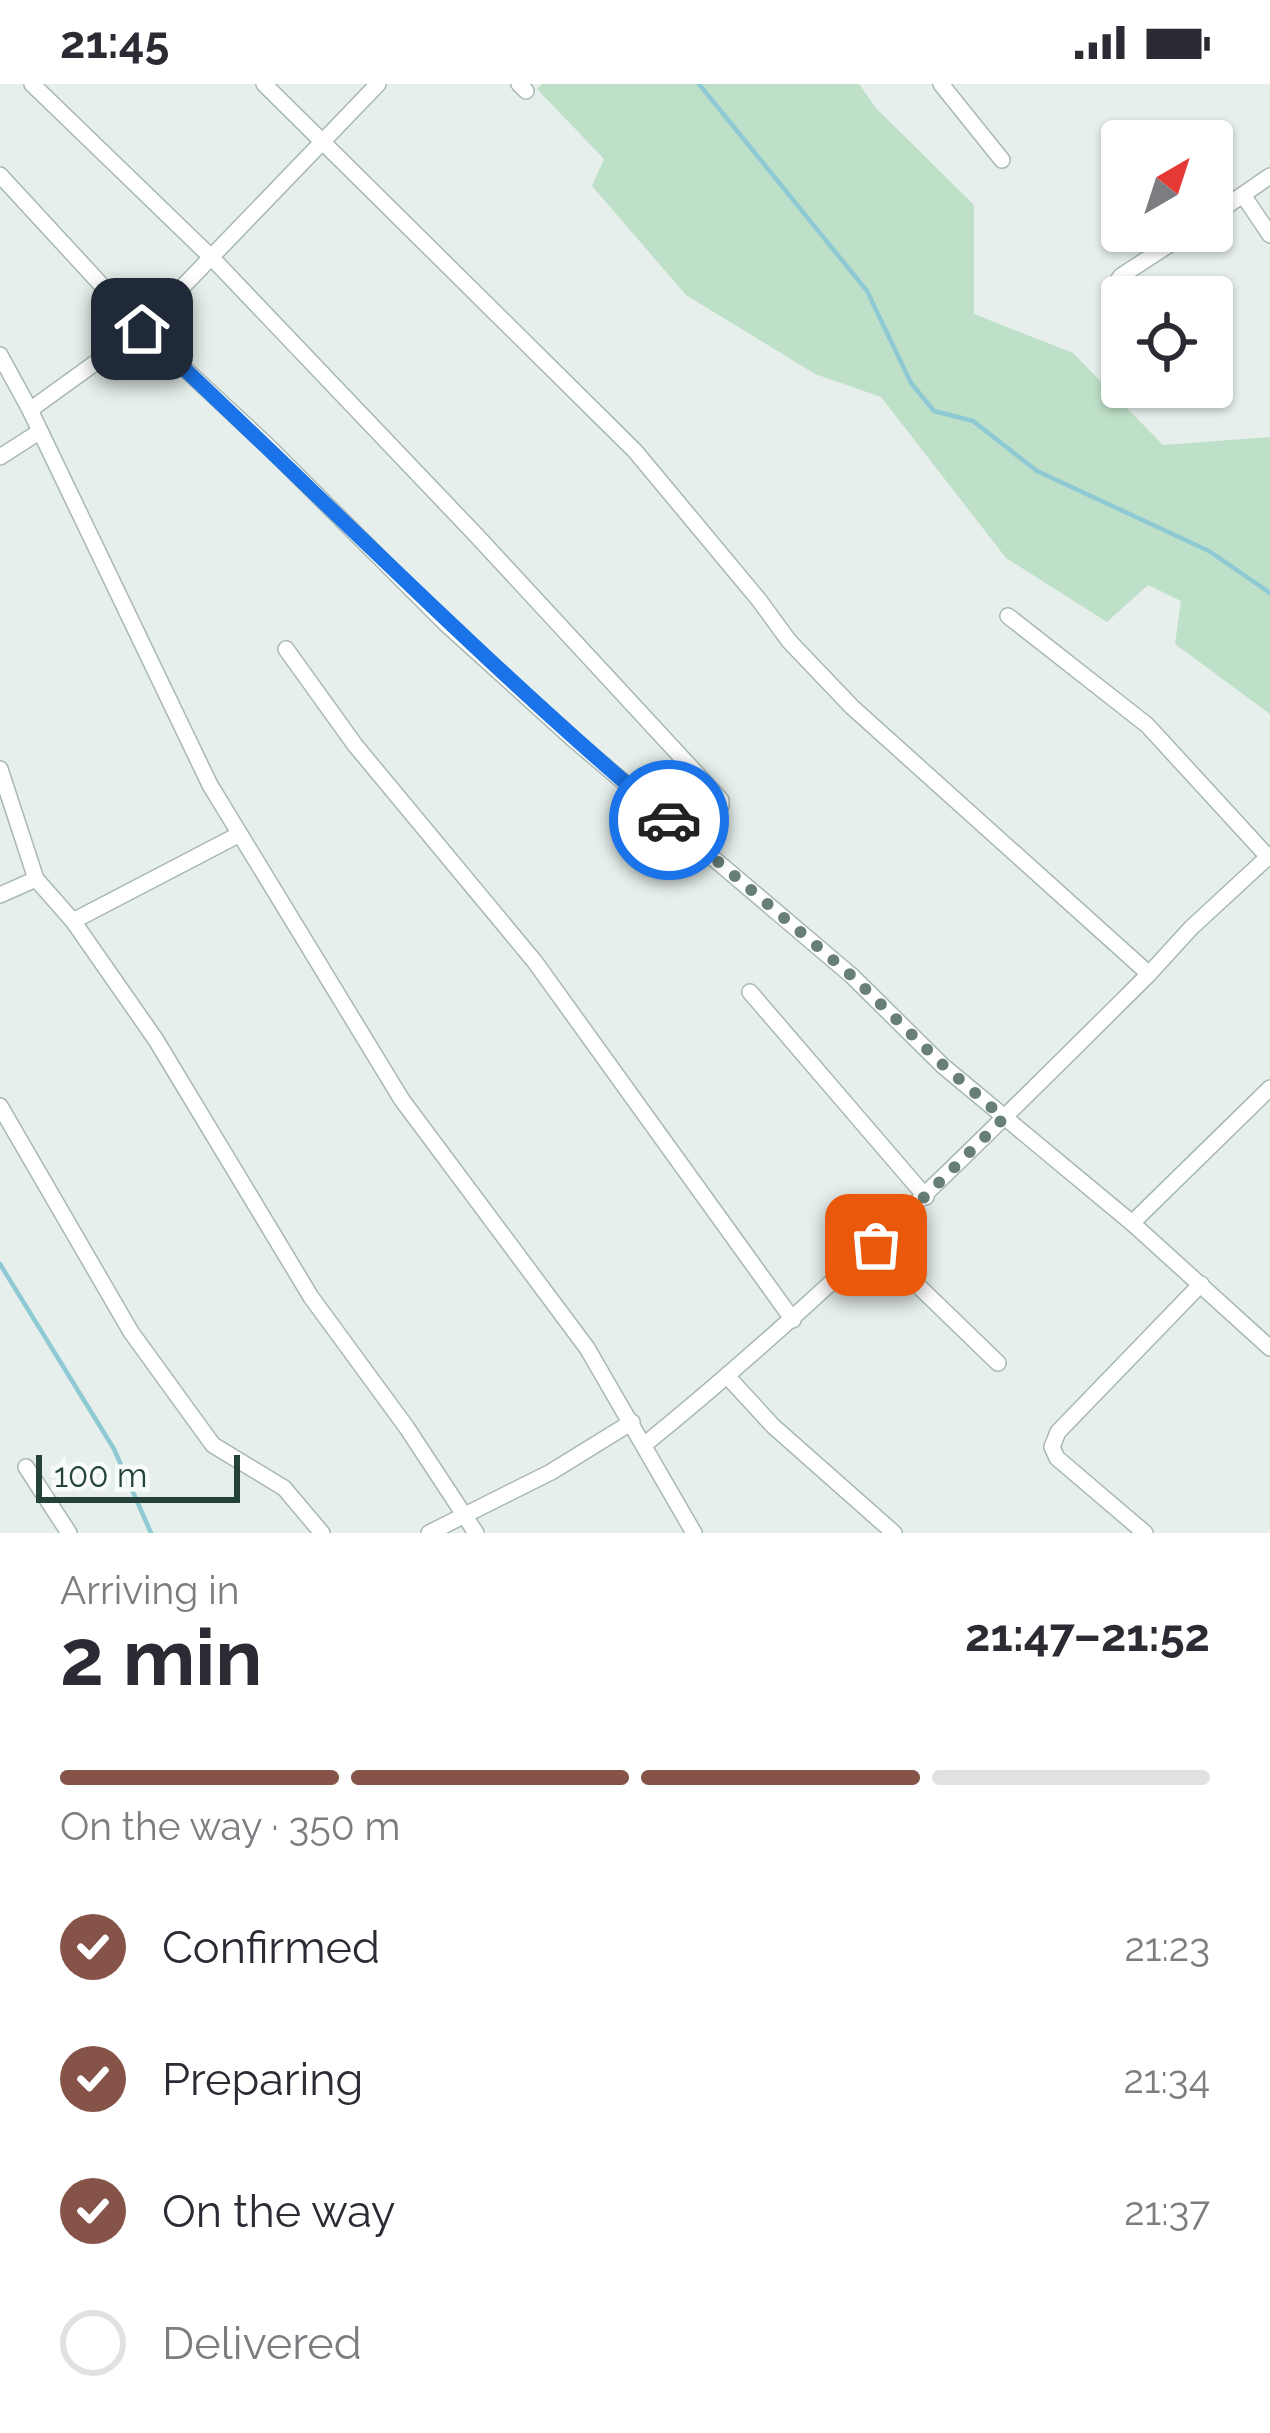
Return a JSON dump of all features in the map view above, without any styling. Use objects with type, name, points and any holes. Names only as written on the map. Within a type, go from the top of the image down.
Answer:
[{"type":"street","points":[[32,84],[213,260],[721,800],[692,839]]},
{"type":"street","points":[[264,84],[635,451],[789,641],[852,707],[1149,974]]},
{"type":"street","points":[[31,410],[142,329],[378,84]]},
{"type":"street","points":[[941,84],[1002,160]]},
{"type":"street","points":[[0,175],[142,329],[446,623],[573,739],[852,976],[944,1066],[1268,1339]]},
{"type":"street","points":[[1233,202],[1270,176]]},
{"type":"street","points":[[1244,195],[1270,235]]},
{"type":"street","points":[[1121,276],[1158,252]]},
{"type":"street","points":[[0,355],[238,835],[402,1100],[587,1348],[694,1533]]},
{"type":"street","points":[[0,457],[39,432]]},
{"type":"street","points":[[644,1445],[876,1245],[1191,928],[1269,857],[1147,725],[1008,616]]},
{"type":"street","points":[[286,649],[355,745],[535,962],[793,1320]]},
{"type":"street","points":[[0,769],[36,880],[73,921],[156,1040],[311,1298],[476,1533]]},
{"type":"street","points":[[73,921],[238,835]]},
{"type":"street","points":[[0,895],[36,880]]},
{"type":"street","points":[[750,992],[926,1196]]},
{"type":"street","points":[[1132,1223],[1270,1088]]},
{"type":"street","points":[[0,1106],[130,1332],[213,1445],[284,1488],[322,1533]]},
{"type":"street","points":[[876,1245],[998,1364]]},
{"type":"street","points":[[1144,1533],[1057,1458],[1052,1447],[1058,1432],[1201,1284]]},
{"type":"street","points":[[728,1377],[773,1426],[894,1533]]},
{"type":"street","points":[[429,1533],[551,1472],[632,1422]]},
{"type":"street","points":[[26,1467],[69,1533]]},
{"type":"green space","points":[[542,84],[859,84],[876,108],[974,205],[974,314],[1073,353],[1101,382],[1101,408],[1127,408],[1163,445],[1270,437],[1270,714],[1175,644],[1181,601],[1148,585],[1107,622],[1006,558],[881,397],[815,374],[686,295],[592,186],[604,159],[537,89]]},
{"type":"waterway","points":[[699,84],[867,291],[911,383],[934,411],[973,421],[1037,471],[1209,551],[1270,593]]},
{"type":"waterway","points":[[0,1264],[114,1449],[151,1533]]},
{"type":"way so far","points":[[669,820],[852,976],[1004,1118],[876,1245]]},
{"type":"route","points":[[142,329],[446,623],[669,820]]}]
